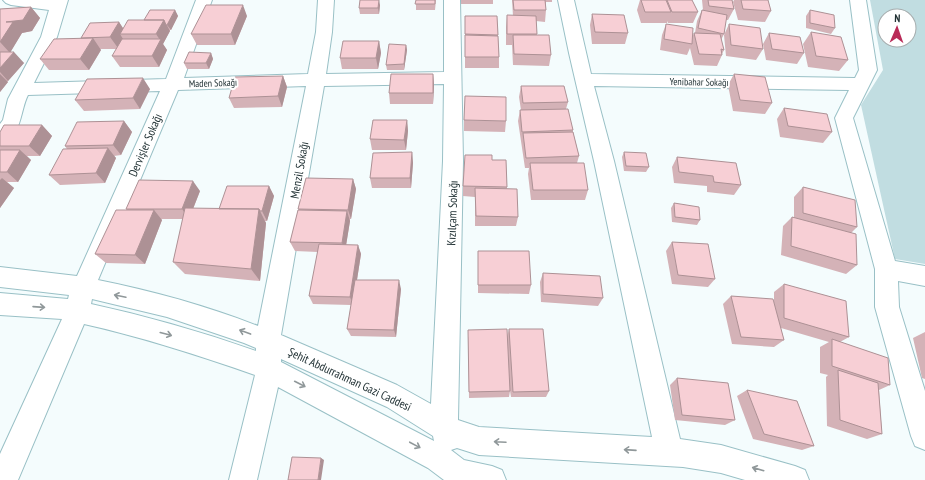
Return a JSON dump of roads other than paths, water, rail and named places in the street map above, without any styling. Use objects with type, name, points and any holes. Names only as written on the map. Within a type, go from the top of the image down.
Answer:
[{"type":"street","points":[[0,138],[6,120],[16,99],[49,37],[59,3],[11,0]]},
{"type":"street","name":"Dervişler Sokağı","points":[[3,480],[171,84],[181,64],[204,0]]},
{"type":"street","name":"Menzil Sokağı","points":[[243,480],[269,369],[268,340],[316,80],[324,32],[326,0]]},
{"type":"street","name":"Kızılçam Sokağı","points":[[452,0],[453,161],[444,426],[458,477]]},
{"type":"street","points":[[566,0],[604,161],[669,452]]},
{"type":"street","points":[[858,0],[868,70],[844,118],[886,269],[887,307],[925,436]]},
{"type":"street","name":"Maden Sokağı","points":[[22,89],[316,80],[453,78]]},
{"type":"street","name":"Yenibahar Sokağı","points":[[584,80],[862,84]]},
{"type":"street","points":[[886,269],[925,276]]},
{"type":"street","name":"Şehit Abdurrahman Gazi Caddesi","points":[[0,277],[33,279],[80,300],[269,369],[438,458],[458,477],[492,480]]},
{"type":"street","name":"Şehit Abdurrahman Gazi Caddesi","points":[[0,304],[61,308],[80,300],[140,300],[194,314],[268,340],[397,399],[460,435],[479,441],[669,452],[721,459],[795,480]]}]
